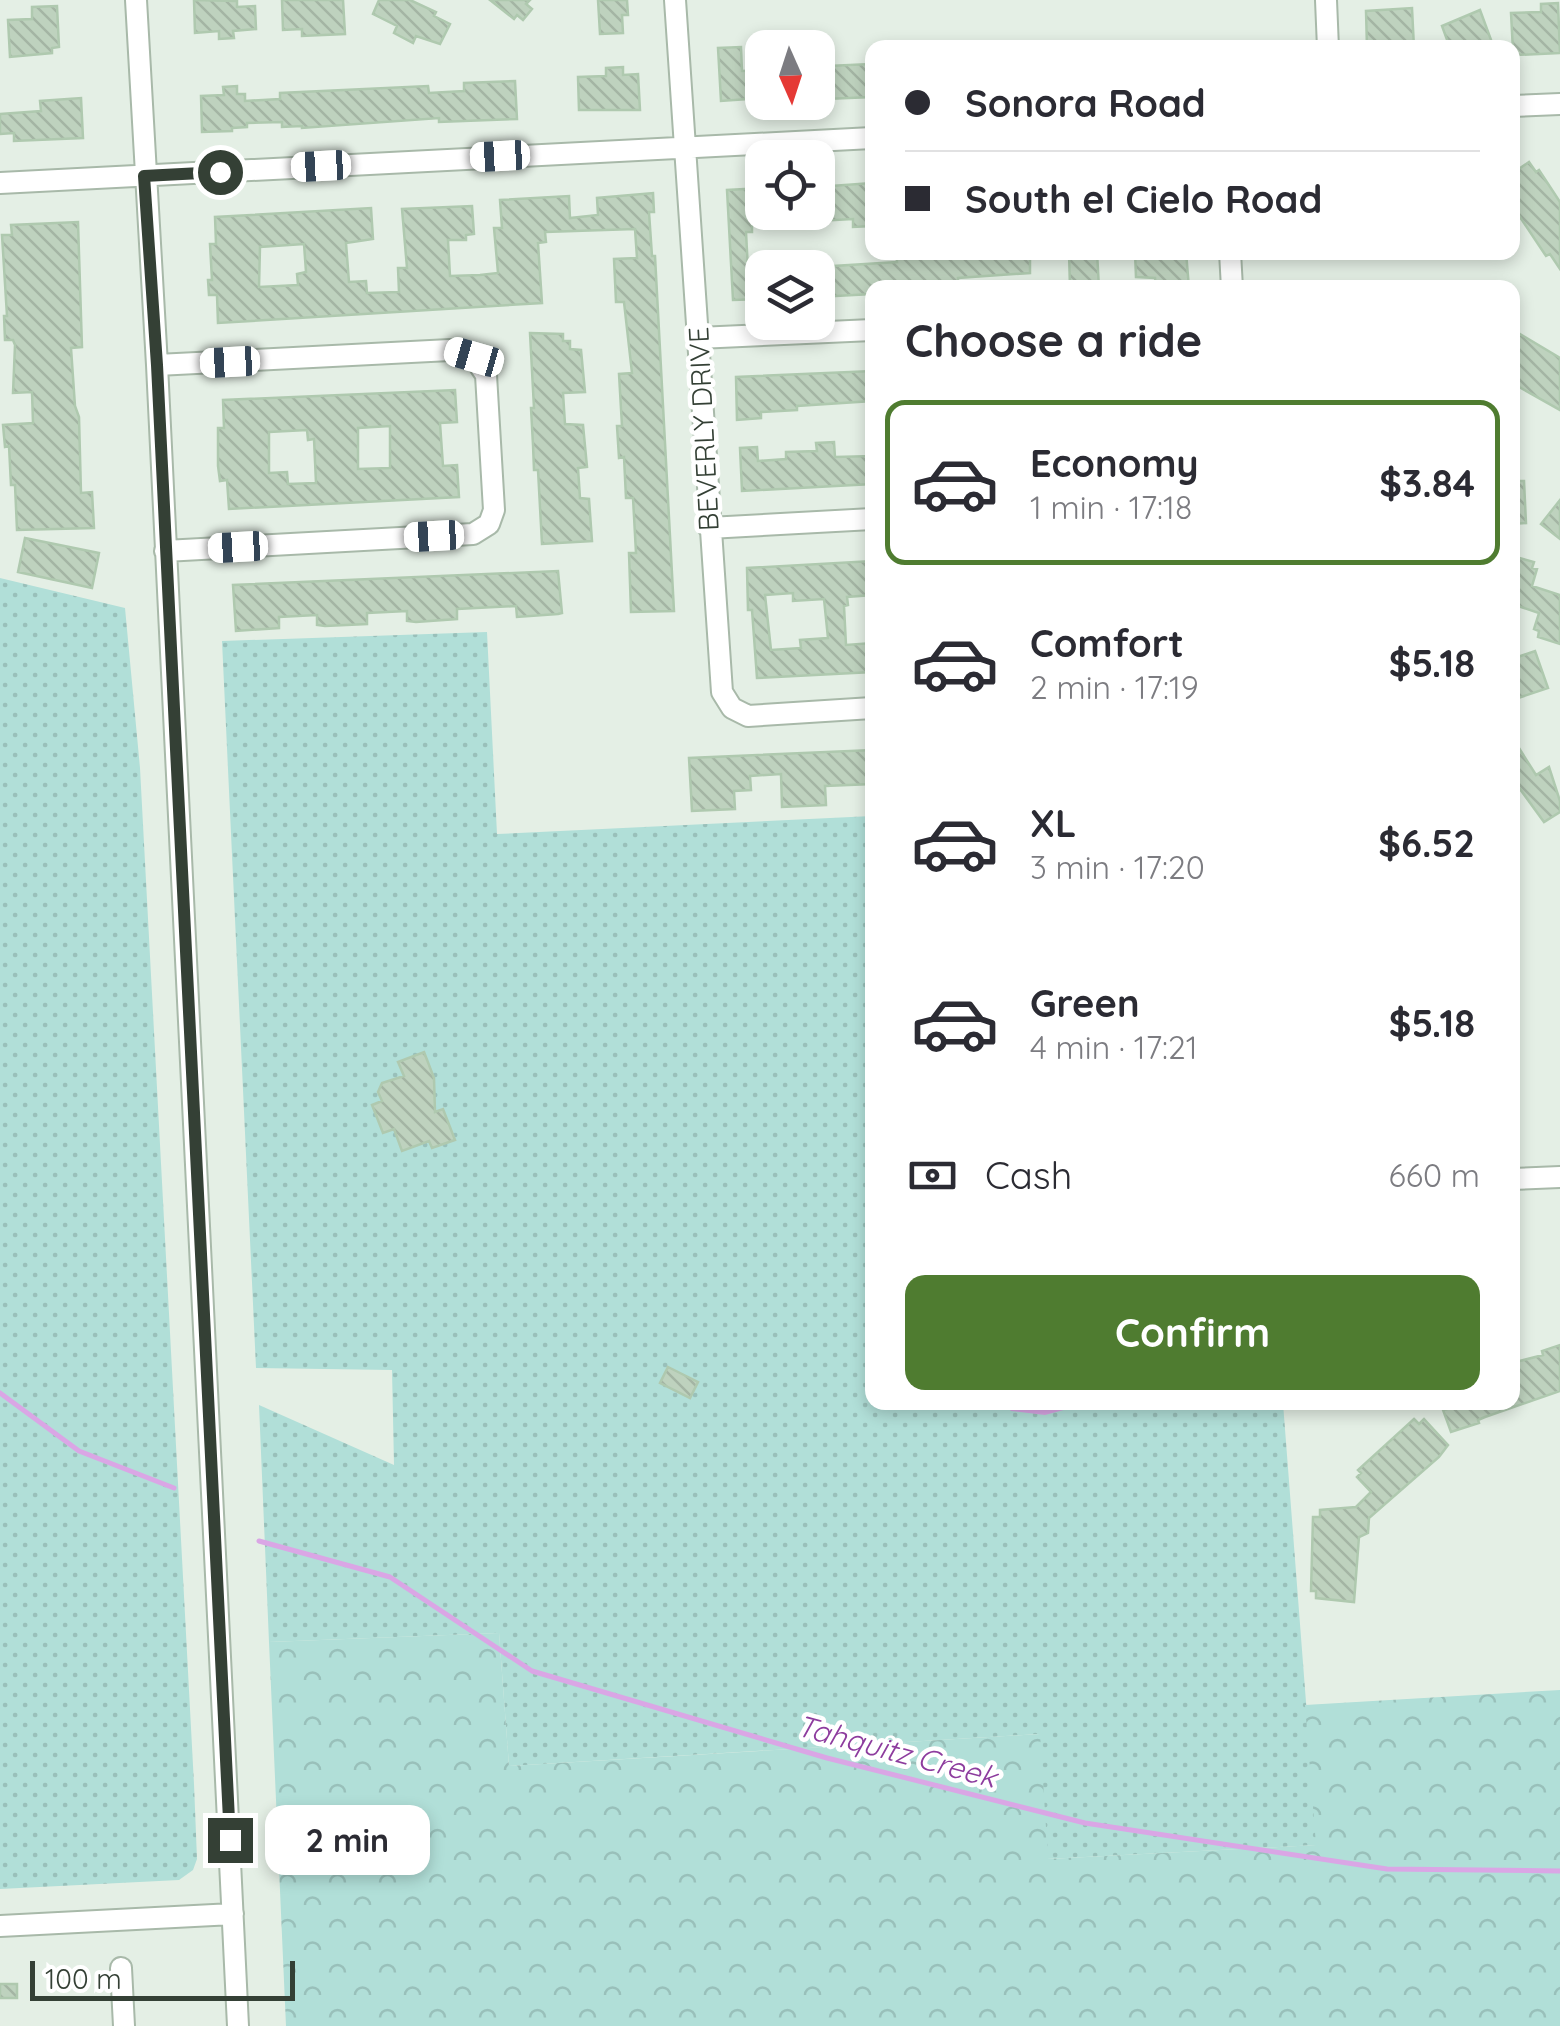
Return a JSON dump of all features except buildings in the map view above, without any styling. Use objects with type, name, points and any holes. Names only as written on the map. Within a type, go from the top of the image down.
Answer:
[{"type":"street","points":[[136,0],[238,2026]]},
{"type":"street","name":"BEVERLY DRIVE","points":[[675,0],[722,692],[732,708],[748,716],[865,708]]},
{"type":"street","points":[[1326,0],[1328,40]]},
{"type":"street","points":[[1520,106],[1560,104]]},
{"type":"street","points":[[0,182],[865,138]]},
{"type":"street","points":[[698,338],[865,330]]},
{"type":"street","points":[[157,365],[450,350],[474,357],[486,375],[494,510],[489,524],[473,534],[165,551]]},
{"type":"street","points":[[709,528],[865,519]]},
{"type":"street","points":[[1520,1179],[1560,1177]]},
{"type":"street","points":[[0,1926],[233,1914]]},
{"type":"street","points":[[121,1968],[124,2026]]},
{"type":"green space","points":[[0,578],[125,608],[140,768],[194,1784],[197,1859],[193,1870],[179,1880],[0,1889]]},
{"type":"green space","points":[[487,632],[497,834],[865,816],[865,1410],[1284,1410],[1317,1845],[1047,1859],[1039,1734],[509,1766],[499,1633],[269,1642],[259,1405],[394,1465],[392,1370],[256,1368],[222,641]]},
{"type":"green space","points":[[499,1633],[509,1766],[1040,1734],[1048,1859],[1316,1845],[1305,1705],[1560,1690],[1560,2026],[286,2026],[269,1642]]},
{"type":"shaded area","points":[[1010,1410],[1064,1410],[1045,1415]]},
{"type":"waterway","name":"Tahquitz Creek","points":[[0,1393],[79,1451],[174,1488]]},
{"type":"waterway","name":"Tahquitz Creek","points":[[259,1541],[390,1577],[532,1671],[827,1758],[1085,1823],[1387,1869],[1560,1871]]},
{"type":"route","points":[[220,172],[144,176],[157,365],[230,1840]]}]
